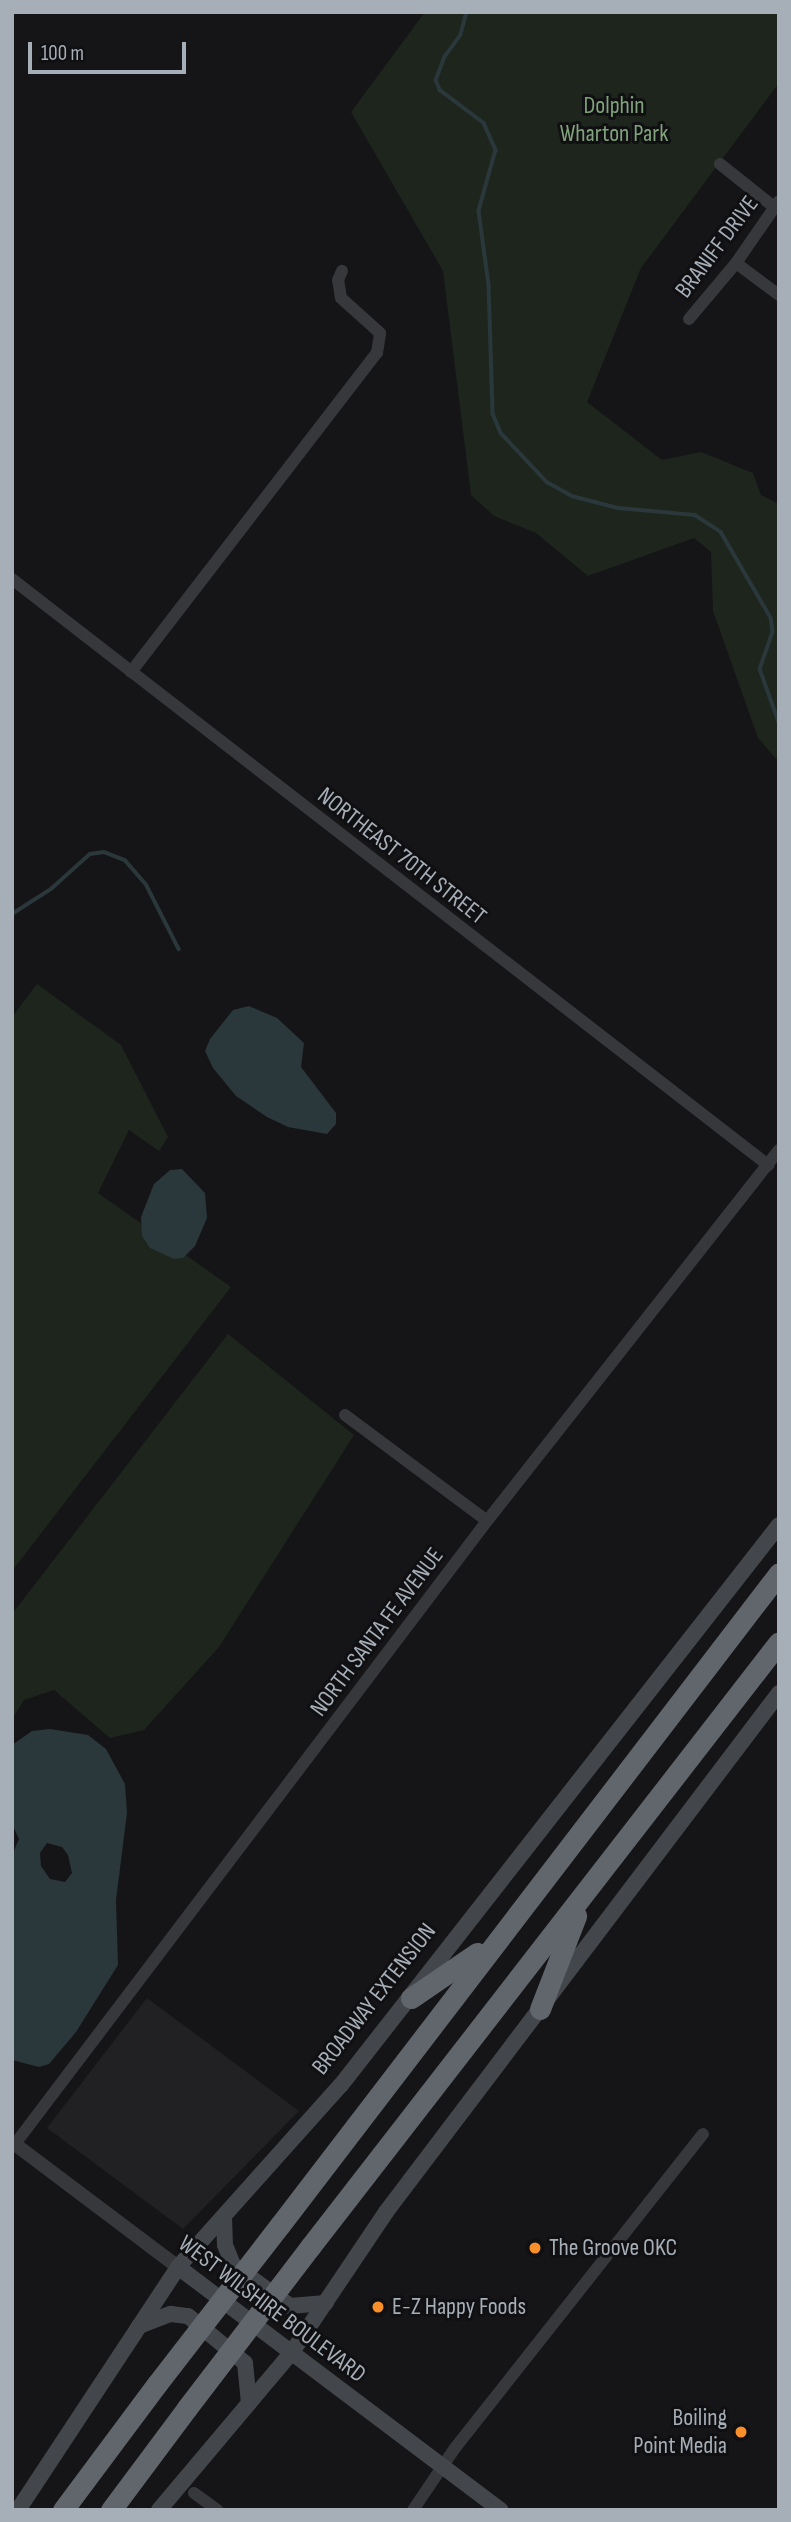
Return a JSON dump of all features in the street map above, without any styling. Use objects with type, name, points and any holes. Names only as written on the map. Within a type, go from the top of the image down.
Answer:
[{"type":"highway","points":[[63,2510],[779,1573]]},
{"type":"highway","points":[[111,2510],[310,2247],[779,1642]]},
{"type":"highway","points":[[540,2009],[585,1893]]},
{"type":"highway","points":[[411,1998],[496,1940]]},
{"type":"main road","name":"BROADWAY EXTENSION","points":[[18,2510],[178,2267],[341,2085],[779,1525]]},
{"type":"main road","points":[[159,2510],[292,2352],[386,2212],[779,1693]]},
{"type":"main road","points":[[224,2217],[225,2245],[233,2265],[290,2306],[326,2303]]},
{"type":"main road","name":"WEST WILSHIRE BOULEVARD","points":[[178,2267],[501,2510]]},
{"type":"main road","points":[[139,2326],[171,2314],[188,2316],[245,2363],[249,2403]]},
{"type":"street","points":[[720,164],[776,204]]},
{"type":"street","name":"BRANIFF DRIVE","points":[[689,319],[736,263],[776,204]]},
{"type":"street","points":[[736,263],[779,295]]},
{"type":"street","points":[[131,672],[377,353],[380,333],[341,298],[338,280],[342,271]]},
{"type":"street","name":"NORTHEAST 70TH STREET","points":[[12,579],[768,1164]]},
{"type":"street","name":"NORTH SANTA FE AVENUE","points":[[13,2143],[487,1521],[779,1150]]},
{"type":"street","points":[[345,1415],[487,1521]]},
{"type":"street","points":[[414,2510],[444,2467],[703,2134]]},
{"type":"street","name":"WEST WILSHIRE BOULEVARD","points":[[13,2143],[178,2267]]},
{"type":"street","points":[[194,2493],[217,2510]]},
{"type":"shaded area","points":[[249,1006],[277,1018],[304,1043],[301,1067],[336,1113],[336,1124],[327,1134],[288,1127],[267,1117],[236,1096],[213,1068],[205,1051],[210,1039],[233,1010]]},
{"type":"shaded area","points":[[182,1169],[205,1193],[207,1218],[195,1246],[183,1258],[174,1259],[150,1248],[142,1236],[141,1217],[154,1184],[170,1170]]},
{"type":"shaded area","points":[[50,1729],[88,1735],[106,1749],[125,1784],[127,1813],[116,1900],[118,1965],[76,2032],[49,2064],[39,2067],[12,2060],[12,1855],[19,1839],[12,1824],[12,1745],[32,1731]],"holes":[[[47,1843],[62,1847],[68,1855],[72,1873],[65,1882],[50,1879],[41,1866],[40,1853]]]},
{"type":"shaded area","points":[[147,1998],[299,2111],[183,2229],[47,2128]]},
{"type":"green space","name":"Dolphin Wharton Park","points":[[425,12],[779,12],[779,83],[641,268],[587,402],[662,460],[701,452],[753,473],[761,495],[779,504],[779,762],[758,738],[713,611],[711,552],[694,538],[588,576],[536,533],[494,516],[471,495],[443,271],[351,112]]},
{"type":"green space","points":[[37,984],[121,1045],[168,1137],[159,1151],[129,1130],[98,1193],[231,1287],[12,1571],[12,1017]]},
{"type":"green space","points":[[228,1334],[354,1435],[219,1647],[144,1730],[110,1738],[54,1690],[24,1700],[12,1719],[12,1614]]},
{"type":"waterway","points":[[467,12],[461,35],[445,57],[436,80],[440,90],[484,123],[496,150],[479,211],[489,285],[493,414],[501,433],[547,482],[572,496],[618,508],[695,515],[721,532],[771,618],[773,632],[760,669],[779,722]]},
{"type":"waterway","points":[[12,914],[51,889],[90,854],[104,852],[125,860],[146,884],[179,949]]},
{"type":"place","name":"The Groove OKC","points":[[535,2248]]},
{"type":"place","name":"E-Z Happy Foods","points":[[378,2307]]},
{"type":"place","name":"Boiling Point Media","points":[[741,2432]]}]
